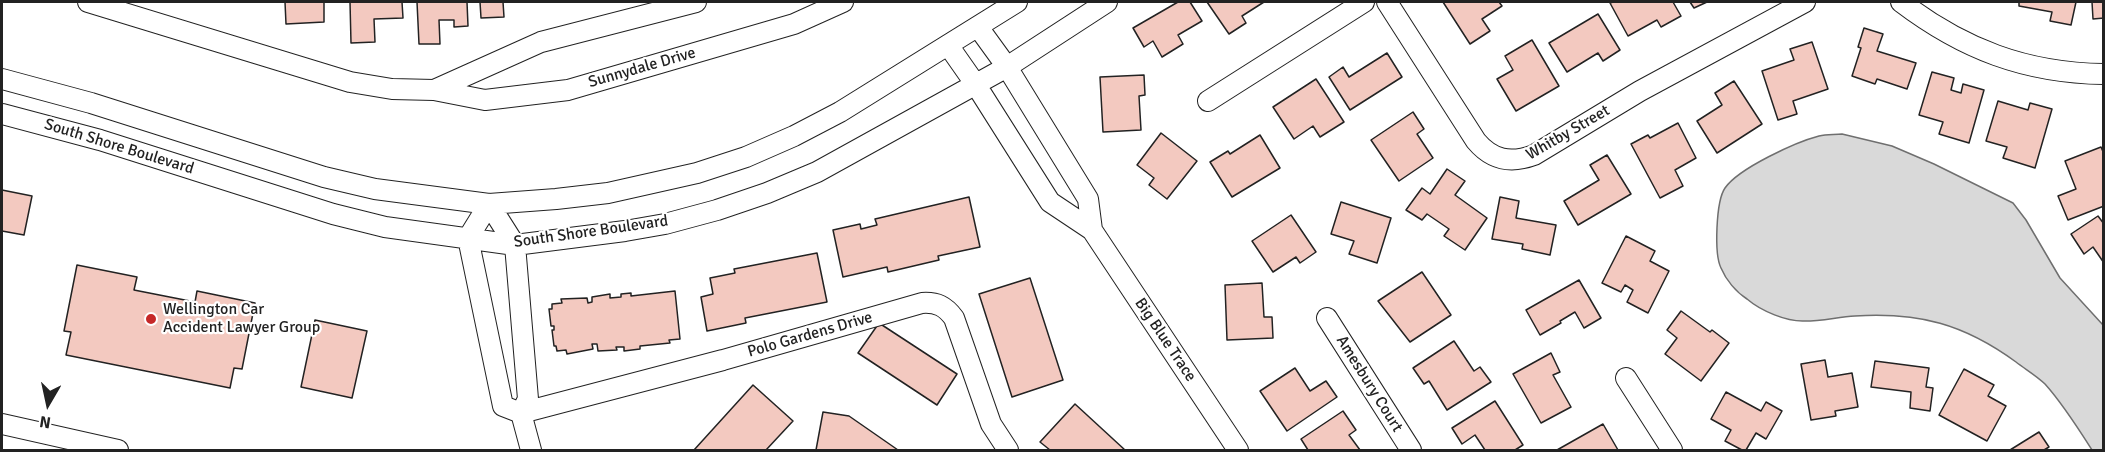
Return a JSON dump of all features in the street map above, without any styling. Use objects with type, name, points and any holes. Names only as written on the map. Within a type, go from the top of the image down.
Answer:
[{"type":"street","name":"Sunnydale Drive","points":[[88,2],[350,82],[392,89],[434,90],[485,100],[568,90],[794,24],[843,2]]},
{"type":"street","name":"Sunnydale Drive","points":[[434,90],[541,42],[696,2]]},
{"type":"street","name":"South Shore Boulevard","points":[[2,79],[91,103],[324,177],[375,189],[489,204],[608,194],[697,173],[736,160],[794,136],[840,112],[1017,2]]},
{"type":"street","name":"South Shore Boulevard","points":[[2,114],[100,140],[333,214],[385,226],[516,244],[665,224],[717,210],[817,172],[1007,67],[1107,2]]},
{"type":"street","points":[[1208,101],[1364,2]]},
{"type":"street","name":"Whitby Street","points":[[1388,2],[1476,141],[1484,150],[1508,161],[1522,160],[1534,155],[1640,91],[1805,2]]},
{"type":"street","points":[[1901,2],[1928,22],[1962,42],[1999,58],[2037,68],[2103,74]]},
{"type":"street","name":"Big Blue Trace","points":[[978,27],[1007,67],[1088,199],[1092,230]]},
{"type":"street","name":"Big Blue Trace","points":[[948,45],[1050,202],[1092,230],[1238,450]]},
{"type":"street","points":[[521,413],[503,406],[468,238],[489,204],[516,244],[528,399],[521,413],[531,450]]},
{"type":"street","name":"Polo Gardens Drive","points":[[521,413],[723,360],[922,303],[934,302],[946,308],[954,318],[991,424],[1008,450]]},
{"type":"street","name":"Amesbury Court","points":[[1327,318],[1411,450]]},
{"type":"street","points":[[1626,378],[1672,450]]},
{"type":"street","points":[[2,424],[118,450]]},
{"type":"shaded area","points":[[1842,134],[1892,146],[2013,203],[2026,220],[2060,278],[2103,325],[2103,450],[2092,450],[2064,408],[2042,381],[1978,338],[1940,323],[1900,316],[1790,320],[1759,308],[1732,285],[1721,268],[1717,251],[1718,215],[1725,188],[1742,172],[1783,150],[1819,136]]},
{"type":"building","points":[[285,2],[324,2],[324,22],[286,24]]},
{"type":"building","points":[[350,2],[402,2],[403,18],[374,19],[375,42],[351,43]]},
{"type":"building","points":[[417,2],[467,2],[468,26],[454,27],[454,20],[439,20],[440,44],[419,44]]},
{"type":"building","points":[[480,2],[503,2],[504,17],[481,18]]},
{"type":"building","points":[[1178,2],[1190,2],[1202,21],[1178,35],[1183,44],[1162,57],[1153,41],[1144,47],[1133,28]]},
{"type":"building","points":[[1207,2],[1264,2],[1242,16],[1246,23],[1229,34]]},
{"type":"building","points":[[1443,2],[1499,2],[1502,6],[1482,19],[1490,31],[1470,44]]},
{"type":"building","points":[[1673,2],[1681,16],[1661,27],[1657,20],[1628,36],[1610,3]]},
{"type":"building","points":[[1690,2],[1707,2],[1694,8]]},
{"type":"building","points":[[2019,2],[2076,2],[2071,25],[2050,21],[2052,12],[2019,6]]},
{"type":"building","points":[[2092,2],[2104,2],[2104,18],[2093,19]]},
{"type":"building","points":[[1598,14],[1620,50],[1603,61],[1598,53],[1567,72],[1549,43]]},
{"type":"building","points":[[1864,28],[1883,34],[1877,51],[1916,63],[1907,89],[1877,79],[1875,84],[1852,76],[1861,48],[1858,47]]},
{"type":"building","points":[[1532,40],[1559,86],[1516,111],[1497,79],[1513,70],[1505,56]]},
{"type":"building","points":[[1812,42],[1828,89],[1793,101],[1797,114],[1778,120],[1762,71],[1794,60],[1790,49]]},
{"type":"building","points":[[1387,53],[1402,77],[1350,110],[1329,77],[1343,67],[1349,77]]},
{"type":"building","points":[[1932,72],[1954,78],[1951,90],[1961,93],[1963,84],[1984,90],[1969,143],[1939,134],[1943,122],[1919,115]]},
{"type":"building","points":[[1144,75],[1145,95],[1139,96],[1141,130],[1103,132],[1100,77]]},
{"type":"building","points":[[1316,79],[1344,122],[1320,137],[1313,126],[1294,139],[1273,107]]},
{"type":"building","points":[[1734,81],[1762,124],[1717,153],[1697,121],[1722,105],[1715,93]]},
{"type":"building","points":[[1998,101],[2028,110],[2030,103],[2052,109],[2035,168],[2003,158],[2007,147],[1986,141]]},
{"type":"building","points":[[1413,112],[1424,129],[1417,134],[1433,158],[1399,181],[1371,140]]},
{"type":"building","points":[[1678,123],[1696,158],[1675,170],[1683,186],[1660,198],[1631,144],[1648,135],[1650,138]]},
{"type":"building","points":[[1161,133],[1197,161],[1167,199],[1149,185],[1154,178],[1137,165]]},
{"type":"building","points":[[1260,135],[1280,168],[1232,197],[1210,162],[1228,151],[1230,154]]},
{"type":"building","points":[[2101,147],[2104,154],[2104,206],[2068,220],[2058,196],[2076,189],[2065,161]]},
{"type":"building","points":[[1607,155],[1631,194],[1578,225],[1564,201],[1599,180],[1590,165]]},
{"type":"building","points":[[1447,169],[1465,181],[1455,195],[1487,218],[1465,250],[1444,236],[1449,229],[1427,214],[1422,220],[1406,210],[1422,188],[1430,194]]},
{"type":"building","points":[[2,190],[32,196],[24,235],[2,231]]},
{"type":"building","points":[[969,197],[980,247],[938,256],[939,260],[888,272],[887,267],[843,277],[833,230],[860,224],[861,229],[877,225],[875,219]]},
{"type":"building","points":[[1500,197],[1519,201],[1516,218],[1556,225],[1550,255],[1522,249],[1523,244],[1492,239]]},
{"type":"building","points":[[1341,202],[1391,218],[1377,263],[1349,254],[1354,241],[1331,234]]},
{"type":"building","points":[[1291,215],[1316,252],[1300,263],[1296,257],[1273,272],[1252,241]]},
{"type":"building","points":[[2098,216],[2104,224],[2104,263],[2093,247],[2084,254],[2071,234]]},
{"type":"building","points":[[1626,236],[1655,251],[1650,261],[1669,271],[1648,313],[1627,302],[1633,290],[1625,285],[1621,292],[1602,283]]},
{"type":"building","points":[[817,253],[827,302],[745,318],[746,323],[707,331],[701,297],[713,294],[710,278],[735,273],[734,269]]},
{"type":"building","points":[[77,265],[137,277],[134,290],[195,302],[197,291],[255,303],[242,369],[234,368],[230,388],[66,355],[71,332],[64,331]]},
{"type":"building","points":[[1422,272],[1451,315],[1410,342],[1378,301]]},
{"type":"building","points":[[1030,278],[1063,380],[1012,397],[979,294]]},
{"type":"building","points":[[1579,280],[1601,318],[1584,328],[1575,312],[1540,335],[1526,310]]},
{"type":"building","points":[[1262,283],[1264,317],[1272,317],[1273,338],[1227,340],[1225,285]]},
{"type":"building","points":[[675,291],[680,339],[669,340],[670,343],[640,346],[640,349],[624,351],[624,347],[616,347],[617,350],[598,351],[597,344],[592,344],[593,349],[567,354],[566,350],[557,351],[554,346],[552,330],[554,326],[551,326],[549,309],[552,309],[552,304],[562,303],[561,299],[587,298],[588,303],[592,302],[592,297],[610,294],[610,298],[621,297],[621,294],[631,293],[631,296]]},
{"type":"building","points":[[1681,311],[1729,343],[1701,381],[1665,354],[1677,338],[1667,330]]},
{"type":"building","points":[[315,320],[367,331],[352,398],[301,387]]},
{"type":"building","points":[[879,323],[957,374],[937,405],[858,353]]},
{"type":"building","points":[[1454,341],[1474,371],[1480,367],[1491,382],[1447,410],[1429,381],[1424,384],[1413,368]]},
{"type":"building","points":[[1551,353],[1560,372],[1553,375],[1571,407],[1541,423],[1513,374]]},
{"type":"building","points":[[1825,360],[1828,377],[1852,373],[1858,407],[1835,411],[1836,416],[1811,420],[1801,364]]},
{"type":"building","points":[[1875,361],[1929,368],[1926,387],[1933,388],[1930,411],[1910,408],[1911,392],[1871,387]]},
{"type":"building","points":[[1295,368],[1310,391],[1326,381],[1337,397],[1287,431],[1260,391]]},
{"type":"building","points":[[1964,369],[1994,385],[1988,396],[2006,406],[1987,441],[1939,415]]},
{"type":"building","points":[[753,385],[793,421],[766,450],[694,450]]},
{"type":"building","points":[[1726,392],[1761,411],[1766,402],[1782,411],[1766,439],[1756,433],[1746,450],[1725,441],[1731,430],[1711,419]]},
{"type":"building","points":[[1495,401],[1523,445],[1515,450],[1485,450],[1475,435],[1462,444],[1452,428]]},
{"type":"building","points":[[1075,404],[1125,450],[1050,450],[1040,442]]},
{"type":"building","points":[[1343,411],[1356,430],[1349,435],[1360,450],[1308,450],[1301,439]]},
{"type":"building","points":[[823,412],[849,416],[898,450],[816,450]]},
{"type":"building","points":[[1603,424],[1618,450],[1557,450]]},
{"type":"building","points":[[2039,432],[2049,447],[2044,450],[2010,450]]},
{"type":"place","name":"Wellington Car Accident Lawyer Group","points":[[151,319]]}]
